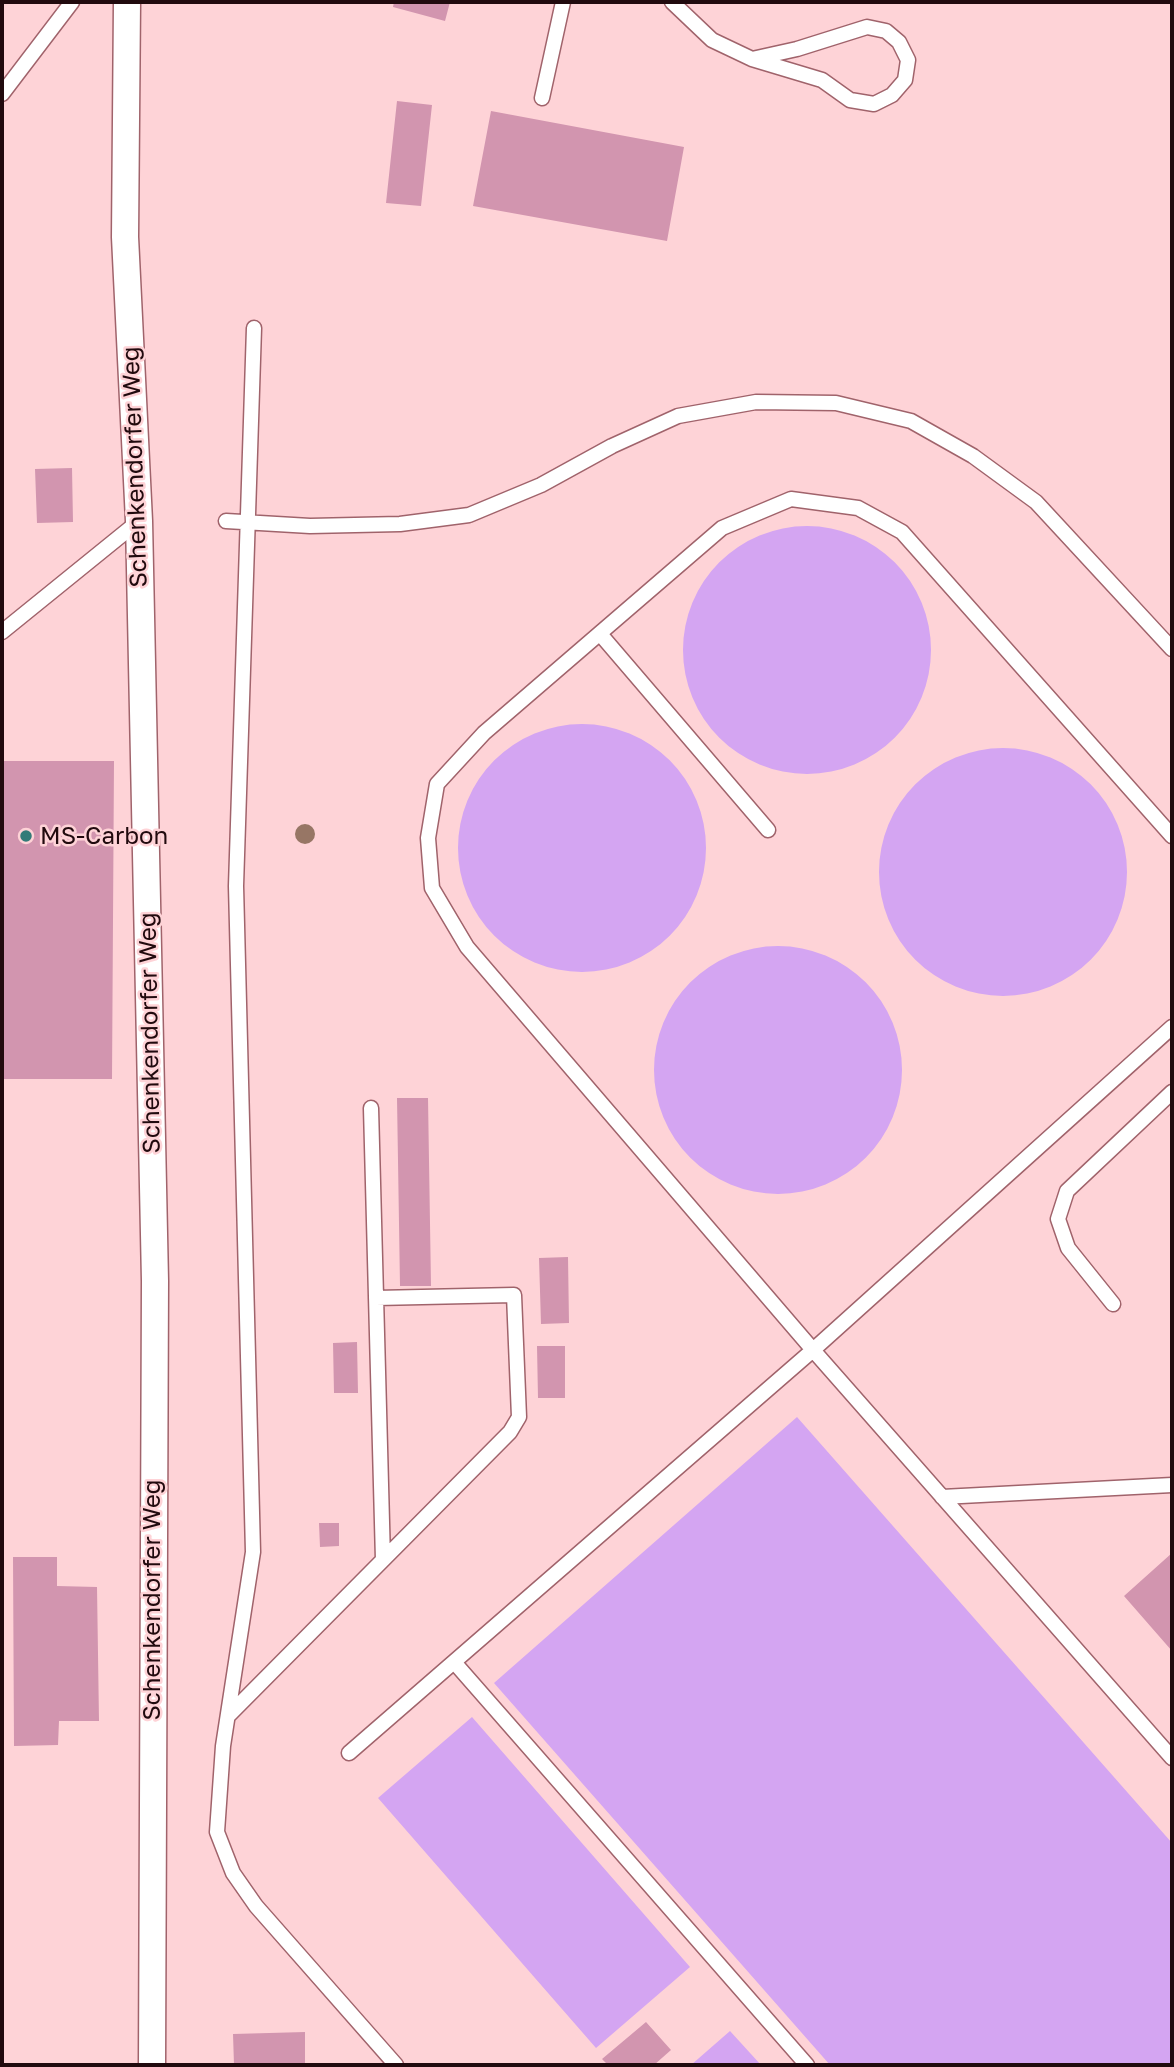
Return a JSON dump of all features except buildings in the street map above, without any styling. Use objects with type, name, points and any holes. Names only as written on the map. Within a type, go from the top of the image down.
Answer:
[{"type":"street","name":"Schenkendorfer Weg","points":[[127,2],[125,237],[139,520],[155,1281],[152,2065]]},
{"type":"lane","points":[[2,94],[72,2]]},
{"type":"lane","points":[[541,98],[563,2]]},
{"type":"lane","points":[[672,2],[712,40],[752,59],[822,80],[850,100],[874,104],[892,95],[905,80],[908,60],[899,42],[886,31],[867,27],[797,49],[752,59]]},
{"type":"lane","points":[[254,328],[236,886],[253,1552],[228,1716],[217,1832],[233,1873],[256,1906],[396,2065]]},
{"type":"lane","points":[[226,521],[310,526],[400,524],[469,515],[541,485],[612,446],[678,416],[756,402],[836,403],[911,421],[974,456],[1026,494],[1172,649]]},
{"type":"lane","points":[[1172,836],[902,532],[858,508],[791,499],[722,528],[601,635],[484,733],[437,784],[428,838],[432,888],[467,947],[813,1350],[1172,1758]]},
{"type":"lane","points":[[2,632],[139,520]]},
{"type":"lane","points":[[601,635],[768,830]]},
{"type":"lane","points":[[349,1753],[813,1350],[1172,1027]]},
{"type":"lane","points":[[1113,1304],[1068,1248],[1058,1219],[1067,1191],[1172,1092]]},
{"type":"lane","points":[[371,1108],[383,1560]]},
{"type":"lane","points":[[228,1716],[510,1432],[519,1417],[514,1295],[376,1298]]},
{"type":"lane","points":[[942,1497],[1172,1485]]},
{"type":"lane","points":[[454,1662],[807,2065]]},
{"type":"shaded area","points":[[807,526],[843,532],[865,541],[885,554],[903,572],[916,592],[925,614],[931,650],[925,686],[916,708],[903,728],[885,746],[865,759],[843,768],[807,774],[771,768],[749,759],[729,746],[711,728],[698,708],[689,686],[683,650],[689,614],[698,592],[711,572],[729,554],[749,541],[771,532]]},
{"type":"shaded area","points":[[582,724],[618,730],[640,739],[660,752],[678,770],[691,790],[700,812],[706,848],[700,884],[691,906],[678,926],[660,944],[640,957],[618,966],[582,972],[546,966],[524,957],[504,944],[486,926],[473,906],[464,884],[458,848],[464,812],[473,790],[486,770],[504,752],[524,739],[546,730]]},
{"type":"shaded area","points":[[1003,748],[1039,754],[1061,763],[1081,776],[1099,794],[1112,814],[1121,836],[1127,872],[1121,908],[1112,930],[1099,950],[1081,968],[1061,981],[1039,990],[1003,996],[967,990],[945,981],[925,968],[907,950],[894,930],[885,908],[879,872],[885,836],[894,814],[907,794],[925,776],[945,763],[967,754]]},
{"type":"shaded area","points":[[778,946],[814,952],[836,961],[856,974],[874,992],[887,1012],[896,1034],[902,1070],[896,1106],[887,1128],[874,1148],[856,1166],[836,1179],[814,1188],[778,1194],[742,1188],[720,1179],[700,1166],[682,1148],[669,1128],[660,1106],[654,1070],[660,1034],[669,1012],[682,992],[700,974],[720,961],[742,952]]},
{"type":"shaded area","points":[[797,1417],[1172,1843],[1172,2065],[830,2065],[494,1683]]},
{"type":"shaded area","points":[[472,1717],[690,1967],[596,2048],[378,1798]]},
{"type":"shaded area","points":[[730,2031],[761,2065],[691,2065]]},
{"type":"place","name":"MS-Carbon","points":[[26,836]]}]
